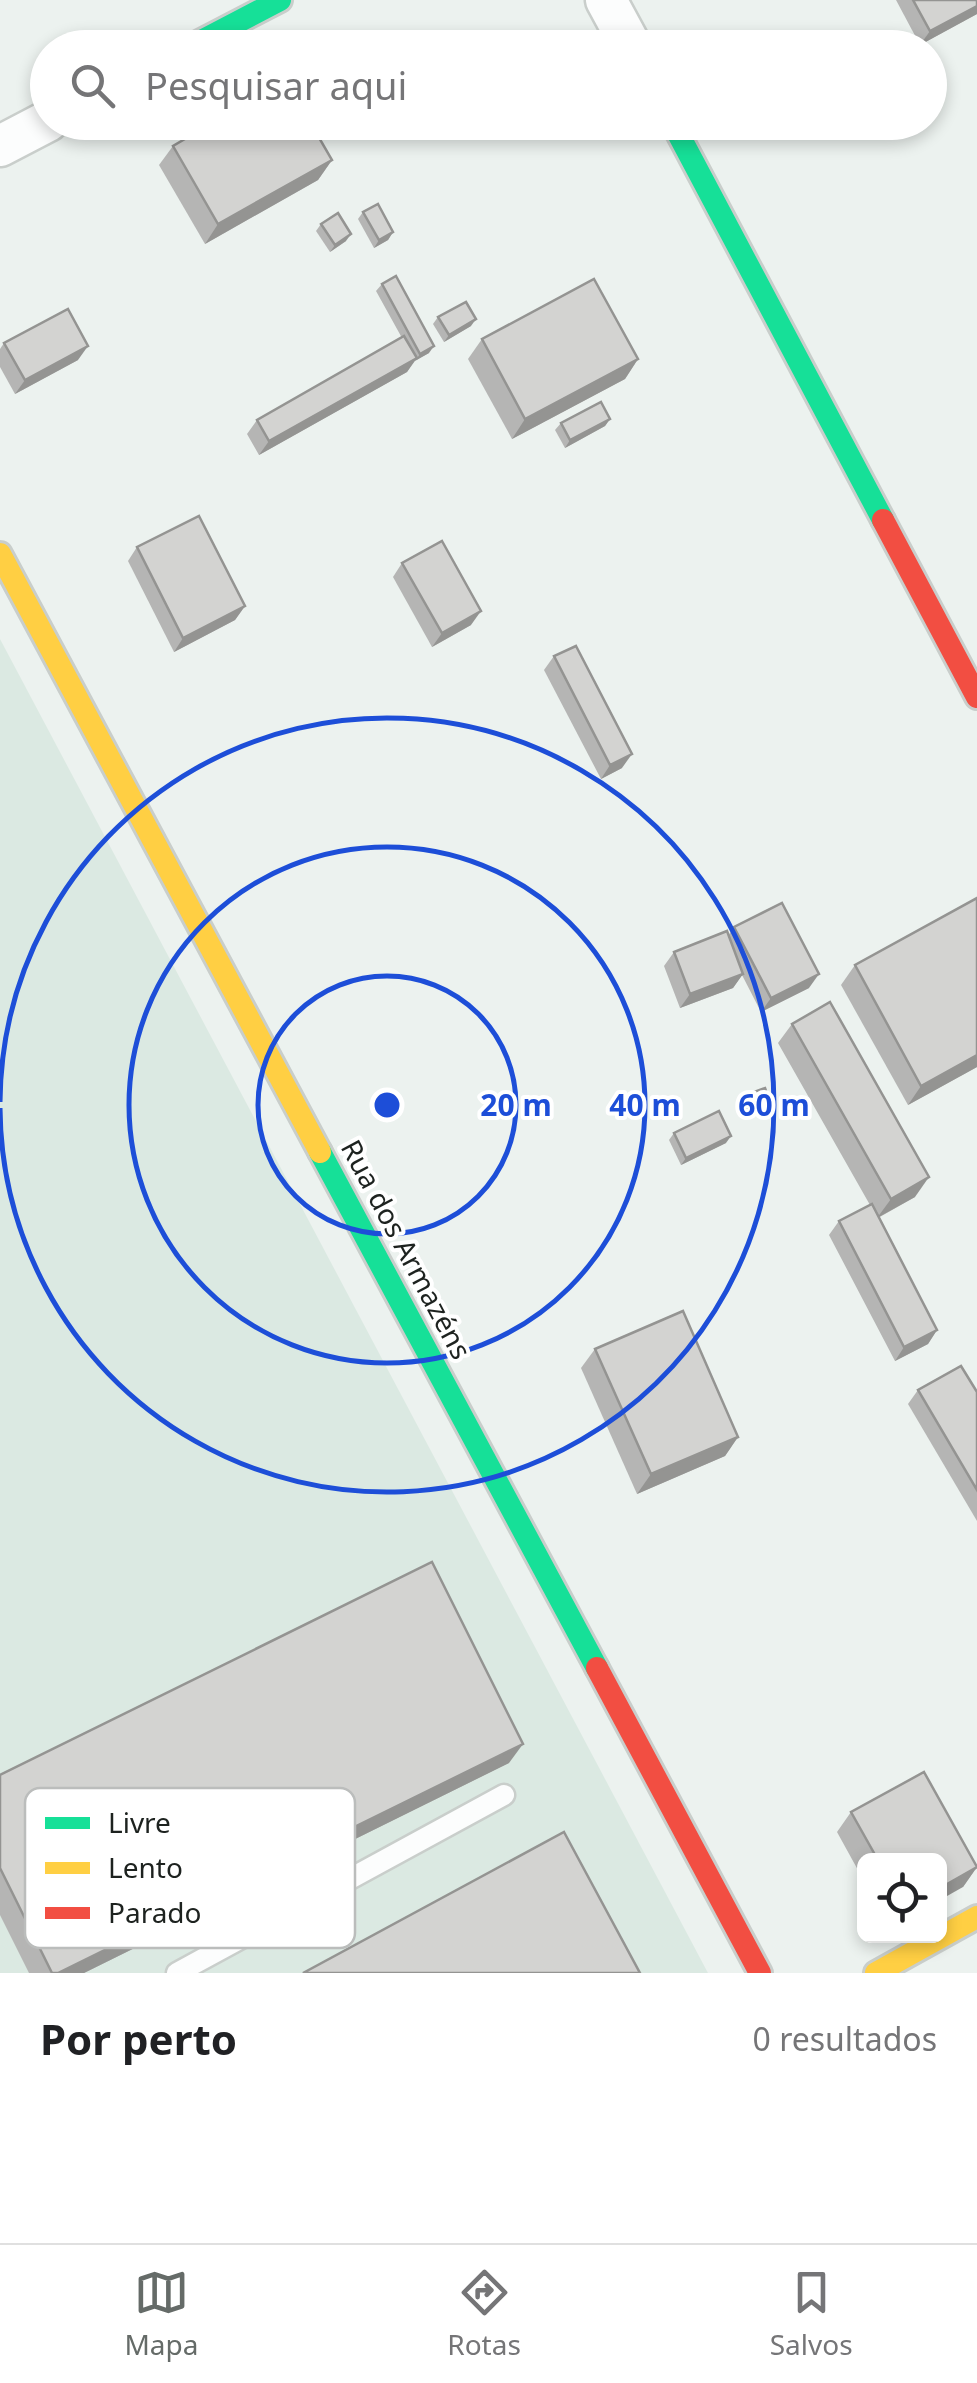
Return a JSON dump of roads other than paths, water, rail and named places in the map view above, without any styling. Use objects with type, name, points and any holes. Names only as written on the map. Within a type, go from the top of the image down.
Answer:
[{"type":"street","points":[[222,30],[280,0]]},
{"type":"street","points":[[606,0],[622,30]]},
{"type":"street","points":[[0,146],[30,130]]},
{"type":"street","points":[[682,140],[977,697]]},
{"type":"street","name":"Rua dos Armazéns","points":[[0,554],[760,1973]]},
{"type":"street","points":[[876,1973],[977,1917]]},
{"type":"lane","points":[[355,1877],[504,1796]]},
{"type":"lane","points":[[177,1973],[223,1948]]}]
